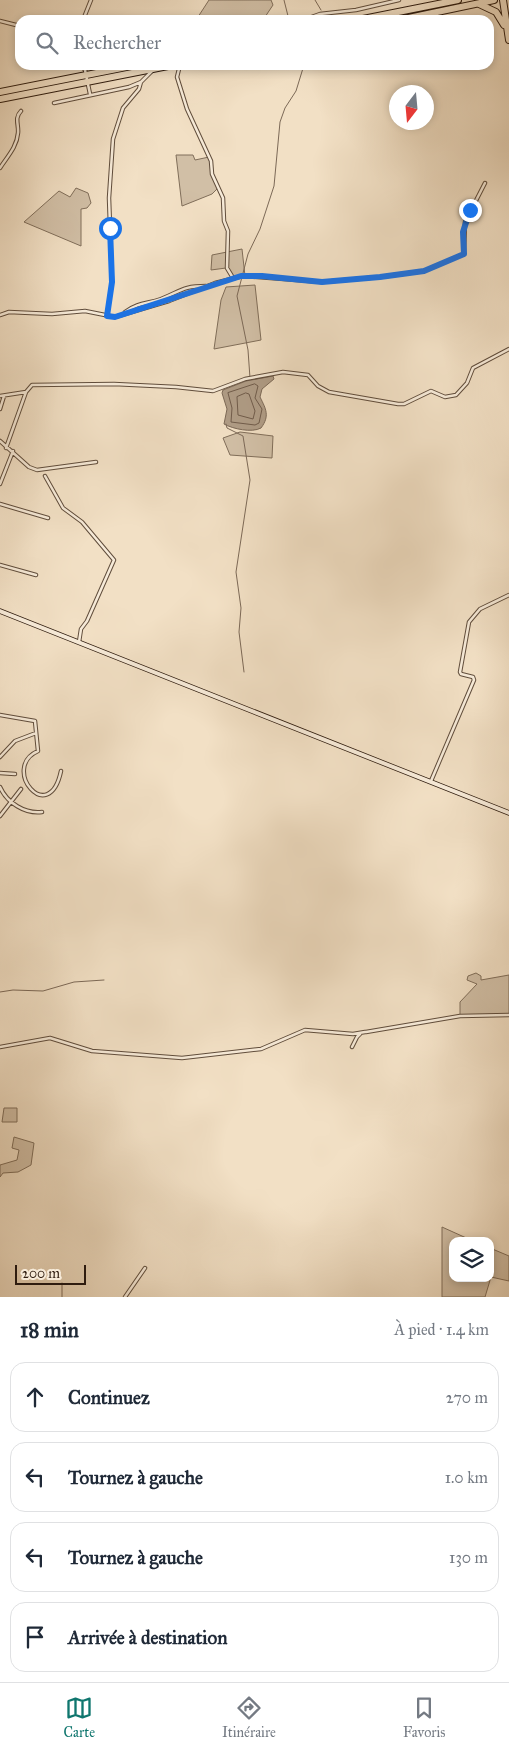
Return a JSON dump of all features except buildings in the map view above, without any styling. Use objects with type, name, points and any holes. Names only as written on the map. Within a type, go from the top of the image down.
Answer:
[{"type":"highway","points":[[383,15],[458,0]]},
{"type":"highway","points":[[424,15],[494,0]]},
{"type":"highway","points":[[509,2],[503,0],[509,40]]},
{"type":"highway","points":[[479,4],[496,12],[506,30]]},
{"type":"highway","points":[[0,92],[100,70]]},
{"type":"highway","points":[[0,100],[149,70]]},
{"type":"street","points":[[85,15],[91,0]]},
{"type":"street","points":[[317,15],[356,10],[399,0]]},
{"type":"street","points":[[0,21],[15,25]]},
{"type":"street","points":[[54,103],[141,82],[153,70]]},
{"type":"street","points":[[179,70],[177,77],[187,109],[211,161],[212,174],[223,198],[224,221],[228,231],[227,268],[233,278]]},
{"type":"street","points":[[85,72],[90,94]]},
{"type":"street","points":[[107,316],[112,282],[109,236],[113,139],[123,108],[140,89],[141,82]]},
{"type":"street","points":[[0,168],[14,148],[18,134],[17,117],[21,111]]},
{"type":"street","points":[[0,315],[9,312],[52,314],[85,311],[107,316],[122,315],[233,278],[262,276],[322,282],[424,271],[464,254],[465,222],[485,183]]},
{"type":"street","points":[[122,315],[135,304],[160,299],[184,287],[207,286]]},
{"type":"street","points":[[6,448],[26,392],[32,386],[106,384],[176,387],[213,391],[263,375],[290,372],[308,375],[324,390],[400,404],[431,391],[445,397],[456,395],[467,383],[473,368],[509,349]]},
{"type":"street","points":[[0,396],[26,392]]},
{"type":"street","points":[[0,409],[4,396]]},
{"type":"street","points":[[0,442],[36,470],[96,462]]},
{"type":"street","points":[[0,484],[12,452]]},
{"type":"street","points":[[45,476],[63,508],[82,522],[114,560],[87,621],[81,629],[79,642]]},
{"type":"street","points":[[0,504],[48,518]]},
{"type":"street","points":[[0,565],[36,575]]},
{"type":"street","points":[[431,781],[474,680],[474,677],[461,674],[460,672],[468,624],[478,610],[509,595]]},
{"type":"street","points":[[0,611],[509,812]]},
{"type":"street","points":[[0,716],[35,721],[38,751],[21,760]]},
{"type":"street","points":[[0,757],[15,741],[36,733]]},
{"type":"street","points":[[0,773],[16,772],[21,789],[31,794],[46,794],[56,786],[61,771]]},
{"type":"street","points":[[0,787],[4,797],[11,802],[30,812],[42,812]]},
{"type":"street","points":[[0,816],[21,789]]},
{"type":"street","points":[[0,1047],[50,1038],[92,1051],[182,1058],[261,1049],[305,1030],[353,1034],[460,1016],[509,1015]]},
{"type":"street","points":[[352,1047],[356,1037],[365,1032]]},
{"type":"street","points":[[125,1297],[145,1268]]},
{"type":"shaded area","points":[[209,0],[271,0],[273,5],[266,15],[199,15]]},
{"type":"shaded area","points":[[176,155],[193,155],[195,160],[209,157],[212,174],[219,187],[212,194],[182,206]]},
{"type":"shaded area","points":[[76,188],[88,193],[91,203],[87,208],[81,209],[81,246],[24,222],[59,191],[70,197]]},
{"type":"shaded area","points":[[242,249],[245,276],[233,278],[226,268],[211,270],[212,255]]},
{"type":"shaded area","points":[[255,285],[261,340],[214,349],[221,300],[226,287]]},
{"type":"shaded area","points":[[240,432],[273,436],[272,458],[230,455],[223,438]]},
{"type":"shaded area","points":[[476,973],[481,976],[481,980],[509,975],[509,1015],[460,1016],[460,1002],[477,984],[467,980],[468,976]]},
{"type":"shaded area","points":[[4,1108],[17,1108],[17,1122],[2,1122]]},
{"type":"shaded area","points":[[14,1137],[34,1143],[31,1165],[18,1172],[3,1173],[0,1177],[0,1165],[17,1160],[19,1150],[12,1148]]},
{"type":"shaded area","points":[[442,1227],[464,1237],[449,1237],[449,1282],[490,1282],[485,1297],[442,1297]]},
{"type":"shaded area","points":[[494,1250],[509,1256],[509,1281],[494,1278]]},
{"type":"water","points":[[273,376],[274,379],[262,389],[260,397],[266,412],[264,424],[261,428],[242,430],[224,424],[227,409],[222,393],[223,390],[246,381]]},
{"type":"waterway","points":[[284,0],[288,15]]},
{"type":"waterway","points":[[315,0],[321,10]]},
{"type":"waterway","points":[[250,378],[248,350],[237,296],[248,254],[260,229],[274,186],[280,122],[285,108],[296,91],[302,70]]},
{"type":"waterway","points":[[226,424],[227,428],[243,436],[250,480],[236,572],[241,608],[239,632],[244,672]]},
{"type":"waterway","points":[[0,992],[13,990],[43,991],[74,982],[104,980]]},
{"type":"waterway","points":[[62,1283],[62,1297]]},
{"type":"route","points":[[110,228],[112,282],[107,316],[115,317],[169,301],[215,283],[243,276],[322,282],[424,271],[464,254],[463,232],[470,210]]}]
